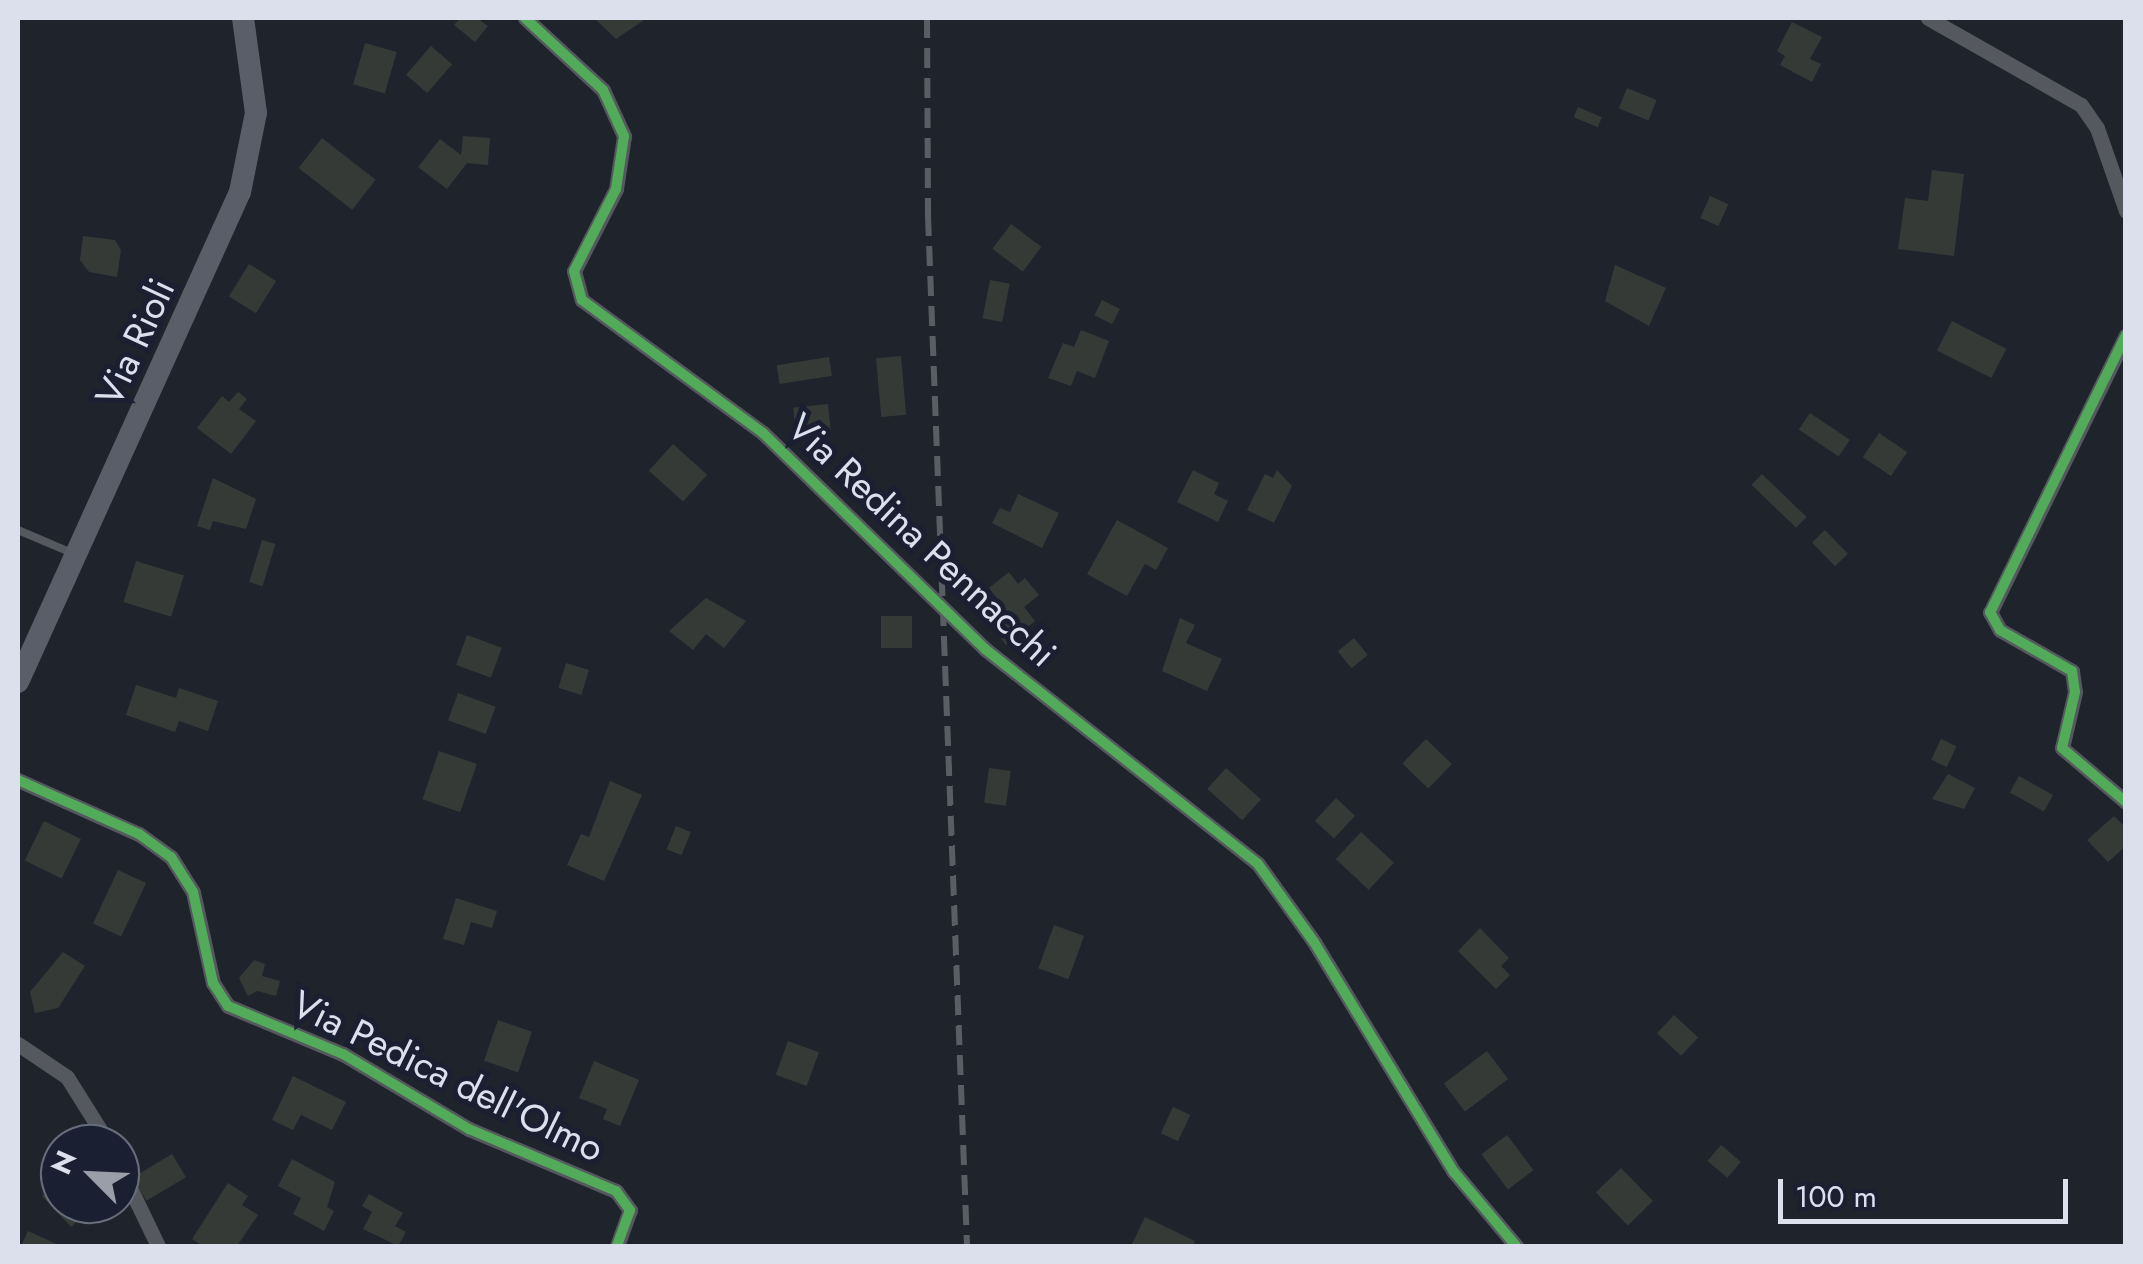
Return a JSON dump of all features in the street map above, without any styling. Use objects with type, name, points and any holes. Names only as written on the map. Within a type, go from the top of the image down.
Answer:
[{"type":"main road","name":"Via Rioli","points":[[18,682],[240,192],[256,113],[243,18]]},
{"type":"street","name":"Via Redina Pennacchi","points":[[525,18],[599,85],[622,128],[620,177],[574,271],[582,300],[763,432],[984,649],[1258,864],[1306,930],[1454,1172],[1516,1246]]},
{"type":"street","points":[[1928,18],[2081,105],[2100,136],[2126,211]]},
{"type":"street","points":[[2126,334],[1990,612],[2000,630],[2072,671],[2075,692],[2062,748],[2126,802]]},
{"type":"street","name":"Via Pedica dell'Olmo","points":[[18,780],[132,831],[170,856],[193,892],[213,984],[228,1006],[318,1042],[480,1134],[616,1191],[630,1210],[617,1246]]},
{"type":"street","points":[[18,1044],[67,1078],[96,1124]]},
{"type":"street","points":[[140,1209],[158,1246]]},
{"type":"lane","points":[[18,530],[76,555]]},
{"type":"building","points":[[460,18],[477,18],[488,26],[475,42],[454,25]]},
{"type":"building","points":[[594,18],[647,18],[616,39]]},
{"type":"building","points":[[1792,22],[1822,37],[1810,59],[1821,64],[1812,82],[1780,65],[1785,56],[1777,51]]},
{"type":"building","points":[[365,43],[397,52],[385,93],[353,84]]},
{"type":"building","points":[[431,46],[452,64],[427,93],[406,75]]},
{"type":"building","points":[[1627,88],[1657,100],[1648,120],[1619,108]]},
{"type":"building","points":[[1578,107],[1602,117],[1598,127],[1574,117]]},
{"type":"building","points":[[463,136],[490,138],[488,165],[467,163],[447,189],[418,167],[440,139],[461,155]]},
{"type":"building","points":[[322,138],[376,180],[352,210],[299,168]]},
{"type":"building","points":[[1932,170],[1964,174],[1954,256],[1898,249],[1905,198],[1928,201]]},
{"type":"building","points":[[1710,196],[1728,204],[1719,226],[1700,218]]},
{"type":"building","points":[[1011,224],[1041,247],[1023,272],[992,249]]},
{"type":"building","points":[[83,236],[115,240],[121,250],[117,277],[89,272],[80,260]]},
{"type":"building","points":[[249,264],[276,281],[256,313],[229,296]]},
{"type":"building","points":[[1615,265],[1666,288],[1649,326],[1605,301]]},
{"type":"building","points":[[990,280],[1010,284],[1002,322],[983,318]]},
{"type":"building","points":[[1102,300],[1120,309],[1112,324],[1094,315]]},
{"type":"building","points":[[1952,321],[2006,349],[1991,378],[1937,350]]},
{"type":"building","points":[[1081,330],[1109,341],[1095,378],[1077,371],[1071,386],[1048,378],[1063,343],[1074,347]]},
{"type":"building","points":[[901,356],[906,415],[881,417],[876,358]]},
{"type":"building","points":[[829,357],[832,376],[780,384],[777,365]]},
{"type":"building","points":[[238,392],[247,399],[239,409],[256,421],[231,454],[197,428],[222,396],[229,402]]},
{"type":"building","points":[[828,404],[831,431],[796,435],[793,408]]},
{"type":"building","points":[[1810,413],[1850,440],[1839,456],[1799,430]]},
{"type":"building","points":[[1879,433],[1907,452],[1891,476],[1863,457]]},
{"type":"building","points":[[673,444],[707,475],[683,502],[649,471]]},
{"type":"building","points":[[1193,470],[1219,483],[1214,494],[1228,501],[1218,522],[1177,502]]},
{"type":"building","points":[[1277,470],[1292,486],[1274,523],[1247,510],[1265,474],[1273,478]]},
{"type":"building","points":[[1762,474],[1807,517],[1796,528],[1752,485]]},
{"type":"building","points":[[213,478],[256,499],[246,529],[213,521],[210,530],[197,526]]},
{"type":"building","points":[[1018,494],[1059,513],[1042,548],[992,523],[1000,508],[1010,512]]},
{"type":"building","points":[[1117,520],[1168,548],[1156,570],[1145,564],[1127,596],[1087,574]]},
{"type":"building","points":[[1825,530],[1848,554],[1835,566],[1812,543]]},
{"type":"building","points":[[262,540],[275,544],[263,586],[249,582]]},
{"type":"building","points":[[136,561],[184,576],[171,617],[123,602]]},
{"type":"building","points":[[1009,572],[1018,584],[1025,578],[1039,595],[1024,607],[1035,621],[1006,645],[987,620],[1004,607],[989,588]]},
{"type":"building","points":[[706,598],[746,621],[724,648],[706,634],[693,650],[669,631]]},
{"type":"building","points":[[881,616],[912,616],[912,648],[881,648]]},
{"type":"building","points":[[1180,618],[1195,625],[1186,643],[1222,659],[1207,691],[1162,671]]},
{"type":"building","points":[[467,635],[502,648],[491,678],[456,665]]},
{"type":"building","points":[[1354,638],[1368,655],[1352,668],[1338,651]]},
{"type":"building","points":[[566,663],[589,670],[581,695],[558,688]]},
{"type":"building","points":[[136,685],[176,698],[179,688],[218,701],[208,731],[179,721],[175,732],[126,715]]},
{"type":"building","points":[[458,693],[496,707],[486,734],[448,720]]},
{"type":"building","points":[[1426,739],[1452,764],[1428,788],[1402,763]]},
{"type":"building","points":[[1941,739],[1956,746],[1947,767],[1931,760]]},
{"type":"building","points":[[439,751],[477,764],[460,812],[422,799]]},
{"type":"building","points":[[989,768],[1011,771],[1006,806],[984,803]]},
{"type":"building","points":[[1226,768],[1261,799],[1242,820],[1207,789]]},
{"type":"building","points":[[1948,774],[1975,788],[1964,809],[1932,799]]},
{"type":"building","points":[[2019,776],[2053,795],[2044,812],[2010,793]]},
{"type":"building","points":[[610,781],[642,795],[604,881],[567,865],[581,834],[589,837]]},
{"type":"building","points":[[1336,798],[1355,816],[1334,838],[1315,821]]},
{"type":"building","points":[[2114,816],[2126,828],[2126,846],[2108,862],[2087,840]]},
{"type":"building","points":[[44,821],[81,839],[62,879],[25,861]]},
{"type":"building","points":[[676,826],[691,832],[681,855],[667,849]]},
{"type":"building","points":[[1361,832],[1394,863],[1369,890],[1336,859]]},
{"type":"building","points":[[118,870],[146,883],[121,937],[93,923]]},
{"type":"building","points":[[456,898],[497,911],[492,928],[471,922],[464,945],[443,939]]},
{"type":"building","points":[[1054,925],[1084,936],[1068,979],[1038,968]]},
{"type":"building","points":[[1480,928],[1509,958],[1501,966],[1510,975],[1496,989],[1458,951]]},
{"type":"building","points":[[63,952],[85,966],[58,1008],[35,1013],[30,992]]},
{"type":"building","points":[[254,960],[265,964],[262,976],[280,981],[276,996],[257,991],[248,996],[239,978]]},
{"type":"building","points":[[1674,1015],[1698,1038],[1681,1056],[1657,1033]]},
{"type":"building","points":[[498,1020],[532,1032],[518,1072],[484,1061]]},
{"type":"building","points":[[788,1041],[819,1052],[807,1086],[776,1075]]},
{"type":"building","points":[[1487,1051],[1508,1079],[1465,1111],[1444,1083]]},
{"type":"building","points":[[594,1061],[639,1080],[620,1126],[603,1119],[607,1109],[579,1098]]},
{"type":"building","points":[[293,1076],[346,1102],[332,1130],[301,1115],[293,1130],[272,1120]]},
{"type":"building","points":[[1173,1107],[1190,1115],[1178,1141],[1161,1133]]},
{"type":"building","points":[[1507,1135],[1533,1170],[1508,1189],[1481,1154]]},
{"type":"building","points":[[1721,1145],[1741,1162],[1727,1178],[1708,1161]]},
{"type":"building","points":[[172,1154],[186,1177],[146,1201],[140,1190],[140,1173]]},
{"type":"building","points":[[292,1159],[335,1182],[327,1207],[334,1211],[324,1231],[293,1214],[301,1198],[278,1186]]},
{"type":"building","points":[[1621,1168],[1653,1201],[1628,1225],[1596,1192]]},
{"type":"building","points":[[228,1183],[248,1196],[242,1205],[258,1215],[237,1246],[203,1246],[192,1239]]},
{"type":"building","points":[[369,1194],[403,1213],[395,1226],[406,1232],[398,1246],[363,1229],[372,1212],[362,1206]]},
{"type":"building","points":[[1145,1217],[1195,1241],[1193,1246],[1131,1246]]},
{"type":"building","points":[[28,1231],[61,1246],[21,1246]]},
{"type":"railway","points":[[927,18],[928,216],[967,1246]]},
{"type":"cycle path","points":[[525,18],[603,90],[624,136],[616,189],[574,271],[582,300],[763,433],[985,649],[1258,864],[1314,942],[1454,1172],[1516,1246]]},
{"type":"cycle path","points":[[2126,335],[1990,612],[2000,630],[2072,671],[2075,692],[2062,748],[2126,802]]},
{"type":"cycle path","points":[[18,780],[139,834],[171,857],[193,892],[213,983],[228,1006],[343,1054],[469,1129],[616,1191],[630,1210],[617,1246]]}]
